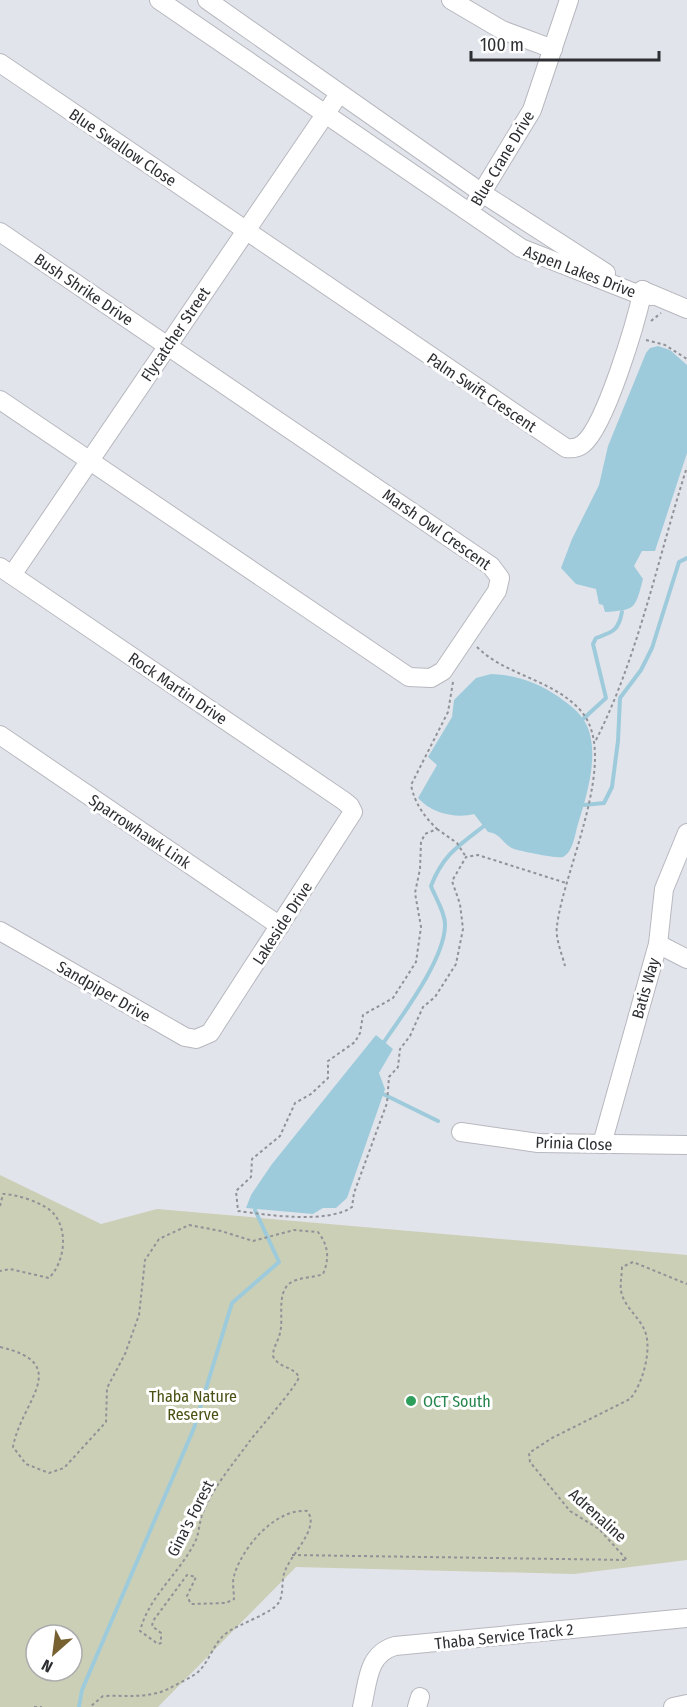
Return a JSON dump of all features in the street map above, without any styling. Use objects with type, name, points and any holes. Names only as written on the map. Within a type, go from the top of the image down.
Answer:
[{"type":"street","name":"Aspen Lakes Drive","points":[[159,0],[468,214],[521,248],[539,257],[645,294]]},
{"type":"street","name":"Aspen Lakes Drive","points":[[206,0],[482,193],[577,256],[645,294]]},
{"type":"street","points":[[189,22],[206,0]]},
{"type":"street","points":[[451,0],[496,27],[553,49]]},
{"type":"street","name":"Blue Crane Drive","points":[[468,214],[532,110],[568,0]]},
{"type":"street","name":"Blue Swallow Close","points":[[0,63],[246,231]]},
{"type":"street","name":"Flycatcher Street","points":[[6,571],[89,460],[339,94]]},
{"type":"street","name":"Palm Swift Crescent","points":[[246,231],[566,448],[577,448],[584,443],[603,416],[645,294]]},
{"type":"street","name":"Bush Shrike Drive","points":[[0,232],[168,345]]},
{"type":"street","points":[[645,294],[687,309]]},
{"type":"street","name":"Marsh Owl Crescent","points":[[0,400],[403,674],[417,679],[431,678],[442,671],[497,591],[500,578],[497,571],[168,345]]},
{"type":"street","name":"Rock Martin Drive","points":[[6,571],[347,803],[352,812]]},
{"type":"street","name":"Sparrowhawk Link","points":[[0,735],[280,926]]},
{"type":"street","name":"Lakeside Drive","points":[[210,1033],[352,812]]},
{"type":"street","name":"Batis Way","points":[[602,1144],[658,944],[664,889],[687,833]]},
{"type":"street","name":"Sandpiper Drive","points":[[0,931],[185,1037],[196,1039],[210,1033]]},
{"type":"street","points":[[658,944],[687,959]]},
{"type":"street","name":"Prinia Close","points":[[461,1132],[538,1143],[687,1145]]},
{"type":"street","name":"Thaba Service Track 2","points":[[362,1707],[375,1658],[384,1649],[395,1646],[687,1618]]},
{"type":"street","points":[[673,1707],[687,1704]]},
{"type":"path","points":[[628,339],[649,340],[665,345],[687,359]]},
{"type":"path","points":[[565,966],[556,929],[566,883],[585,819],[596,740],[609,713],[632,649],[687,467]]},
{"type":"path","points":[[468,635],[490,660],[535,679],[570,702],[591,724],[596,740]]},
{"type":"path","points":[[450,662],[453,677],[448,712],[411,785],[414,798],[423,815],[437,829],[457,843],[466,857]]},
{"type":"path","points":[[437,829],[425,834],[421,842],[420,869],[415,893],[421,927],[416,962],[393,998],[363,1015],[356,1042],[331,1057],[328,1061],[328,1078],[322,1085],[295,1102],[280,1136],[252,1159],[251,1177],[236,1191],[238,1211],[301,1217],[336,1216],[352,1207],[354,1193],[387,1102],[389,1077],[398,1067],[400,1049],[410,1036],[423,1007],[435,997],[456,964],[463,929],[460,904],[452,881],[466,857]]},
{"type":"path","points":[[466,857],[478,855],[566,883]]},
{"type":"path","points":[[0,1206],[3,1194],[13,1194],[54,1213],[63,1250],[58,1269],[49,1278],[10,1269],[0,1270]]},
{"type":"path","name":"Gina's Forest","points":[[0,1347],[34,1359],[39,1367],[40,1382],[19,1422],[13,1447],[26,1464],[49,1473],[64,1468],[106,1422],[108,1388],[125,1354],[139,1315],[141,1279],[145,1260],[153,1245],[173,1230],[189,1225],[221,1230],[252,1241],[294,1230],[318,1232],[327,1244],[327,1265],[323,1274],[293,1280],[286,1287],[282,1298],[280,1335],[273,1348],[273,1356],[280,1364],[295,1370],[299,1377],[297,1384],[271,1412],[215,1491],[202,1515],[195,1541],[155,1597],[140,1631],[150,1641],[161,1643],[161,1634],[152,1626],[153,1621],[187,1575],[196,1577],[187,1596],[191,1604],[226,1603],[234,1599],[234,1576],[254,1540],[273,1521],[298,1510],[307,1511],[311,1522],[308,1536],[291,1555],[284,1573],[279,1602],[268,1612],[243,1621],[225,1634],[198,1672],[150,1696],[103,1696],[90,1707]]},
{"type":"path","name":"Adrenaline","points":[[291,1555],[627,1560],[599,1529],[570,1511],[530,1462],[529,1454],[552,1438],[630,1399],[636,1392],[647,1349],[646,1336],[644,1328],[622,1297],[620,1285],[622,1267],[633,1262],[687,1284]]},
{"type":"path","points":[[34,1707],[42,1707]]},
{"type":"green space","name":"Thaba Nature Reserve","points":[[0,1175],[101,1224],[157,1209],[687,1255],[687,1560],[574,1574],[296,1567],[158,1707],[0,1707]]},
{"type":"water","points":[[658,346],[670,350],[687,365],[687,453],[655,551],[642,551],[634,566],[643,579],[635,603],[628,609],[605,612],[603,605],[599,604],[596,589],[576,584],[561,568],[572,539],[599,485],[608,446],[646,353],[650,348]]},
{"type":"water","points":[[491,674],[526,680],[551,692],[580,714],[590,733],[591,773],[573,842],[563,857],[514,849],[496,834],[488,832],[474,814],[459,816],[437,811],[418,798],[437,765],[428,757],[452,717],[454,700],[476,678]]},
{"type":"water","points":[[376,1035],[393,1049],[379,1073],[385,1089],[347,1198],[336,1208],[323,1208],[313,1214],[246,1208],[251,1195],[272,1164]]},
{"type":"waterway","points":[[584,805],[604,803],[612,787],[618,741],[620,698],[641,670],[652,648],[679,562],[687,558]]},
{"type":"waterway","points":[[583,719],[606,698],[593,644],[596,638],[616,627],[622,612]]},
{"type":"waterway","points":[[384,1042],[421,986],[438,955],[443,940],[444,916],[431,886],[436,875],[452,852],[484,826]]},
{"type":"waterway","points":[[383,1094],[438,1121]]},
{"type":"waterway","points":[[79,1707],[82,1690],[194,1428],[232,1303],[279,1262],[255,1210]]},
{"type":"place","name":"OCT South","points":[[411,1401]]}]
